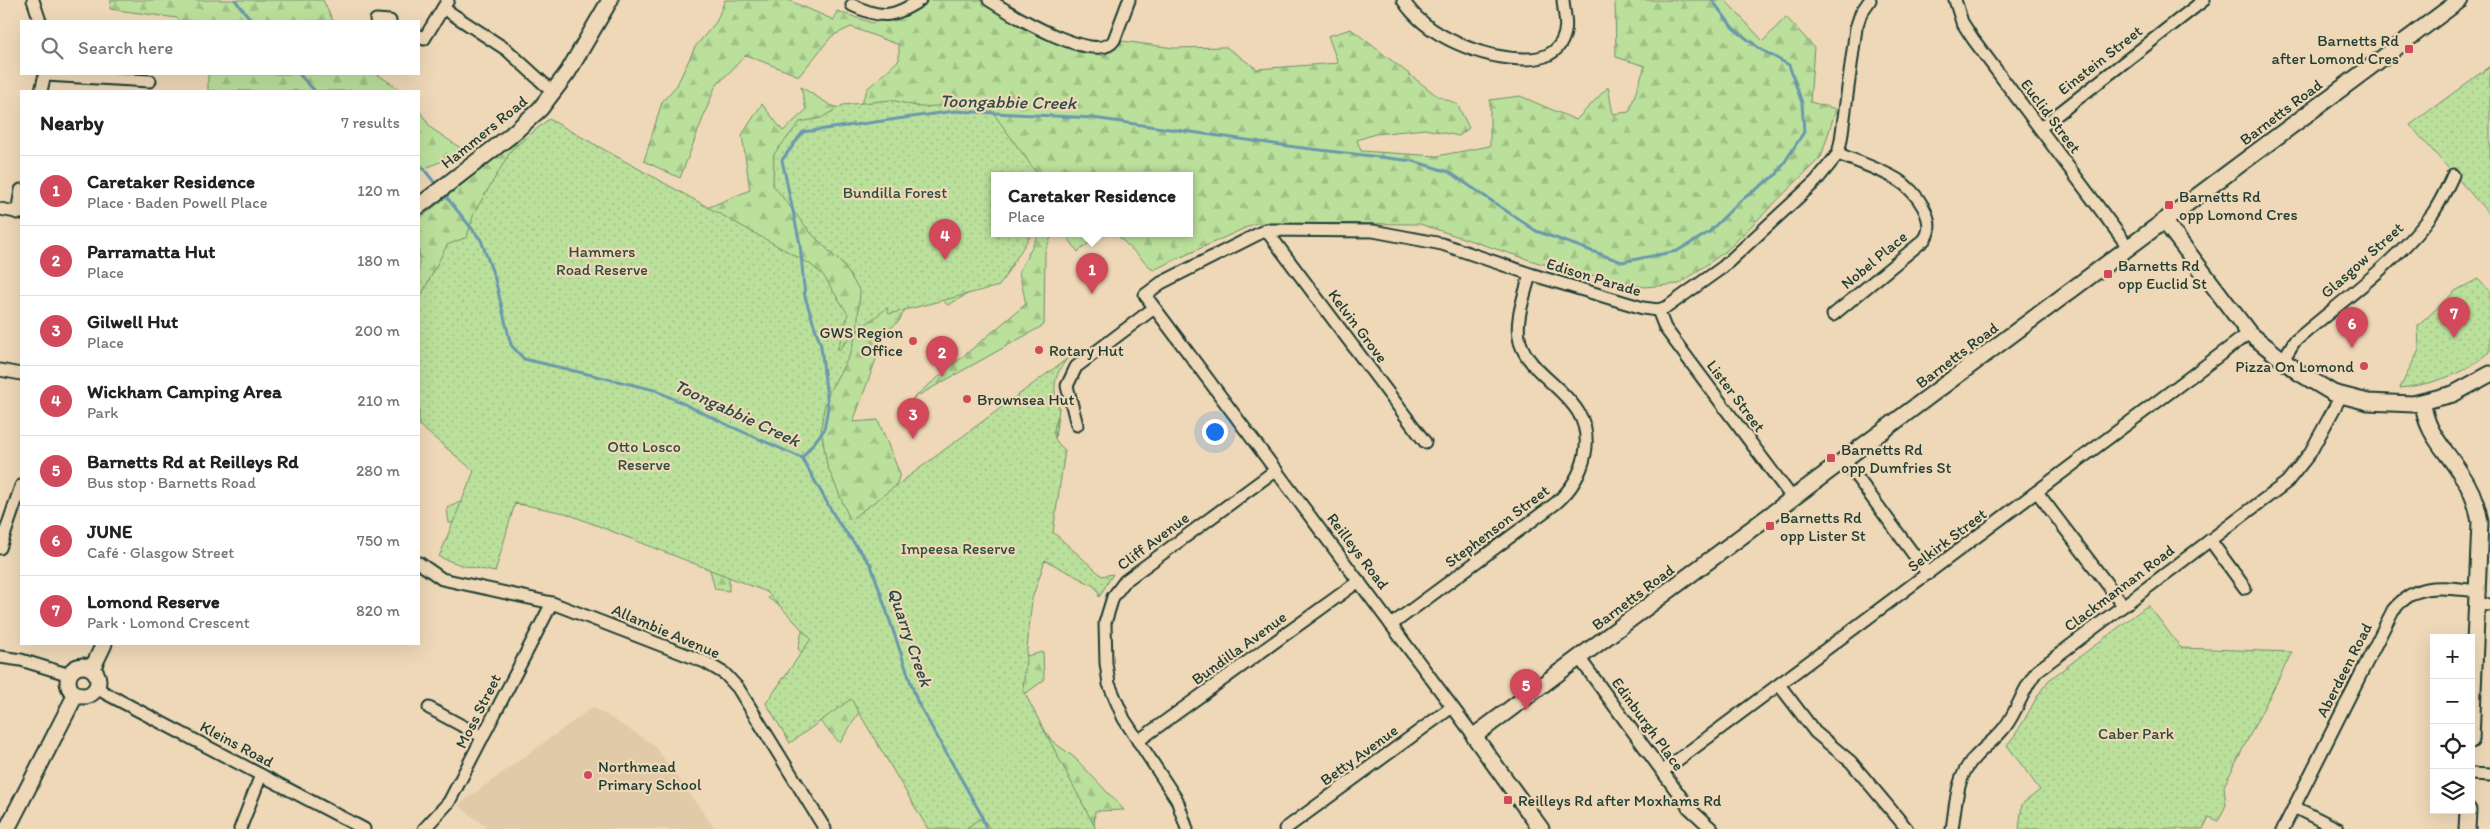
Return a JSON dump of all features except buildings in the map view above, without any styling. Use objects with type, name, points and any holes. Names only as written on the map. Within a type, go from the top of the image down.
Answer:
[{"type":"street","points":[[33,0],[40,20]]},
{"type":"street","name":"Hammers Road","points":[[420,205],[530,119],[554,92],[586,43],[610,0]]},
{"type":"street","points":[[852,5],[876,15],[887,16],[898,13],[920,0]]},
{"type":"street","points":[[988,0],[1044,32],[1099,48],[1111,44],[1114,40],[1129,0]]},
{"type":"street","points":[[1403,0],[1410,12],[1418,19],[1465,46],[1490,56],[1525,59],[1545,57],[1554,51],[1562,41],[1566,28],[1563,0]]},
{"type":"street","name":"Edison Parade","points":[[1145,295],[1161,283],[1266,230],[1373,232],[1442,244],[1530,274],[1643,308],[1658,310],[1672,304],[1727,264],[1821,176],[1838,154],[1856,28],[1861,13],[1870,0]]},
{"type":"street","name":"Euclid Street","points":[[1955,0],[1969,34],[2129,248]]},
{"type":"street","name":"Einstein Street","points":[[2040,128],[2204,0]]},
{"type":"street","name":"Barnetts Road","points":[[1474,736],[1580,659],[2460,0]]},
{"type":"street","points":[[420,37],[424,39],[445,4],[507,50],[554,92]]},
{"type":"street","points":[[42,90],[45,75]]},
{"type":"street","points":[[60,75],[150,81]]},
{"type":"street","name":"Nobel Place","points":[[1833,315],[1924,240],[1934,228],[1926,212],[1900,181],[1838,154]]},
{"type":"street","name":"Glasgow Street","points":[[2282,360],[2294,342],[2415,235],[2437,206],[2453,175]]},
{"type":"street","points":[[0,209],[19,213]]},
{"type":"street","points":[[2164,222],[2249,333],[2282,360],[2316,383],[2341,396],[2387,404],[2423,402],[2458,392],[2490,374]]},
{"type":"street","name":"Kelvin Grove","points":[[1266,230],[1425,442]]},
{"type":"street","name":"Stephenson Street","points":[[1391,625],[1556,503],[1569,490],[1580,470],[1586,441],[1580,415],[1566,396],[1526,354],[1520,340],[1520,313],[1530,274]]},
{"type":"street","name":"Reilleys Road","points":[[1145,295],[1474,736],[1541,829]]},
{"type":"street","points":[[1077,425],[1067,386],[1076,367],[1154,308]]},
{"type":"street","name":"Lister Street","points":[[1658,310],[1665,328],[1793,499]]},
{"type":"street","name":"Selkirk Street","points":[[1663,771],[1780,686],[2249,333]]},
{"type":"street","points":[[0,370],[20,374]]},
{"type":"street","name":"Clackmannan Road","points":[[1952,829],[1958,786],[1965,770],[1974,758],[2005,728],[2033,677],[2049,661],[2279,489],[2294,475],[2313,448],[2341,396]]},
{"type":"street","points":[[2423,402],[2426,423],[2463,477],[2479,514],[2481,528],[2482,600],[2472,724]]},
{"type":"street","points":[[1845,460],[1928,574]]},
{"type":"street","name":"Cliff Avenue","points":[[1187,829],[1177,800],[1116,704],[1107,673],[1105,623],[1113,597],[1132,575],[1276,470]]},
{"type":"street","points":[[0,548],[20,489]]},
{"type":"street","points":[[2038,492],[2123,605]]},
{"type":"street","points":[[2210,540],[2245,588]]},
{"type":"street","name":"Allambie Avenue","points":[[420,565],[442,579],[552,603],[705,662],[725,674],[738,688],[825,829]]},
{"type":"street","name":"Bundilla Avenue","points":[[1138,741],[1359,581]]},
{"type":"street","name":"Aberdeen Road","points":[[2283,829],[2393,610],[2409,594],[2427,588],[2482,600]]},
{"type":"street","name":"Moss Street","points":[[424,829],[450,802],[552,603]]},
{"type":"street","points":[[92,669],[104,645]]},
{"type":"street","points":[[0,657],[21,660],[70,674]]},
{"type":"street","name":"Edinburgh Place","points":[[1580,659],[1689,808],[1712,829]]},
{"type":"street","points":[[80,666],[92,669],[97,675],[96,687],[90,694],[76,694],[70,688],[70,674],[80,666]]},
{"type":"street","points":[[1780,686],[1815,732],[1855,765],[1908,829]]},
{"type":"street","name":"Kleins Road","points":[[96,687],[104,694],[364,829]]},
{"type":"street","points":[[7,829],[76,694]]},
{"type":"street","name":"Betty Avenue","points":[[1284,829],[1452,707]]},
{"type":"street","points":[[429,708],[482,737]]},
{"type":"street","points":[[2475,774],[2490,775]]},
{"type":"street","points":[[240,829],[261,775]]},
{"type":"street","points":[[2294,807],[2338,829]]},
{"type":"street","points":[[2467,829],[2468,814]]},
{"type":"shaded area","name":"Northmead Primary School","points":[[593,707],[653,744],[715,829],[484,829],[486,827],[458,805]]},
{"type":"green space","points":[[111,0],[323,0],[333,20],[179,20],[177,18],[110,9]]},
{"type":"green space","points":[[725,0],[788,0],[834,20],[837,11],[872,23],[912,12],[927,0],[981,0],[1012,22],[1062,43],[1104,56],[1122,41],[1174,48],[1226,47],[1257,69],[1338,63],[1328,36],[1351,29],[1436,95],[1457,104],[1469,128],[1459,136],[1425,129],[1375,134],[1357,140],[1361,151],[1437,156],[1490,146],[1490,100],[1520,96],[1576,120],[1608,87],[1613,114],[1629,112],[1645,66],[1616,57],[1615,0],[1725,0],[1763,41],[1786,17],[1814,47],[1810,102],[1836,109],[1821,157],[1726,251],[1679,284],[1644,287],[1539,263],[1420,224],[1256,223],[1153,270],[1119,237],[1193,237],[1193,172],[991,172],[991,237],[994,237],[994,279],[948,305],[920,281],[899,321],[886,332],[853,422],[878,420],[900,474],[888,508],[1059,407],[1055,439],[1038,474],[1056,557],[1022,572],[1006,632],[1027,656],[1043,652],[1044,680],[1022,696],[1052,741],[1075,758],[1124,810],[1095,811],[1094,829],[934,829],[861,709],[840,743],[781,679],[819,667],[798,649],[804,622],[768,598],[792,576],[729,561],[729,591],[715,589],[707,558],[657,532],[542,506],[509,504],[466,523],[449,523],[447,508],[471,497],[479,471],[420,415],[420,218],[522,137],[534,145],[690,215],[750,190],[742,135],[762,104],[783,131],[806,110],[801,87],[830,105],[856,114],[868,88],[899,60],[899,45],[851,27],[832,36],[799,76],[746,55],[715,87],[680,178],[644,161],[662,102],[677,85],[695,47],[716,22]]},
{"type":"green space","points":[[2490,66],[2490,215],[2410,125]]},
{"type":"green space","points":[[208,75],[378,75],[401,90],[208,90]]},
{"type":"green space","name":"Bundilla Forest","points":[[891,100],[920,107],[986,103],[1036,172],[991,172],[991,237],[1030,237],[999,286],[889,314],[887,308],[857,331],[860,291],[844,266],[809,231],[773,185],[774,154],[800,122],[821,118],[843,105]]},
{"type":"green space","points":[[420,112],[431,128],[465,151],[420,171]]},
{"type":"green space","points":[[549,119],[810,264],[823,275],[848,314],[837,352],[857,331],[850,355],[830,390],[824,408],[821,429],[827,465],[850,520],[1068,358],[1059,371],[1055,386],[1059,408],[1054,434],[1055,439],[1065,450],[1053,532],[1102,576],[1113,574],[1099,597],[1098,591],[1094,586],[1045,560],[1032,599],[1023,690],[1096,829],[990,829],[982,817],[965,829],[928,829],[851,699],[790,743],[766,703],[811,639],[767,592],[565,513],[515,503],[495,572],[461,565],[439,557],[474,471],[420,426],[420,298],[447,245],[467,237],[474,213],[512,149]]},
{"type":"green space","points":[[1037,237],[1051,237],[1045,251],[1044,325],[912,399],[1026,304],[1019,272]]},
{"type":"green space","points":[[1068,237],[1096,237],[1078,252]]},
{"type":"green space","points":[[2478,279],[2490,292],[2490,352],[2470,366],[2448,377],[2425,384],[2400,388],[2419,350],[2418,326],[2455,291]]},
{"type":"green space","name":"Caber Park","points":[[2148,605],[2181,648],[2292,652],[2224,786],[2226,805],[2218,821],[2209,817],[2203,829],[2019,829],[2022,804],[2040,790],[2007,745],[2049,680]]},
{"type":"waterway","name":"Toongabbie Creek","points":[[235,0],[251,20]]},
{"type":"waterway","name":"Toongabbie Creek","points":[[802,458],[824,430],[828,407],[821,346],[805,297],[800,244],[782,160],[803,132],[955,111],[1093,118],[1295,147],[1413,161],[1449,172],[1536,231],[1622,262],[1677,251],[1708,233],[1740,201],[1777,174],[1804,132],[1802,103],[1789,65],[1760,49],[1733,28],[1712,0]]},
{"type":"waterway","name":"Toongabbie Creek","points":[[300,75],[314,90]]},
{"type":"waterway","name":"Toongabbie Creek","points":[[420,164],[438,187]]},
{"type":"waterway","name":"Toongabbie Creek","points":[[444,194],[481,240],[495,279],[511,345],[524,359],[655,390],[802,458]]},
{"type":"waterway","name":"Quarry Creek","points":[[802,458],[838,522],[871,565],[917,701],[981,814],[986,829]]},
{"type":"place","name":"Barnetts Rd after Lomond Cres","points":[[2409,49]]},
{"type":"place","name":"Barnetts Rd opp Lomond Cres","points":[[2169,205]]},
{"type":"place","name":"Wickham Camping Area","points":[[945,260]]},
{"type":"place","name":"Barnetts Rd opp Euclid St","points":[[2108,274]]},
{"type":"place","name":"Caretaker Residence","points":[[1092,294]]},
{"type":"place","name":"Lomond Reserve","points":[[2454,338]]},
{"type":"place","name":"GWS Region Office","points":[[913,341]]},
{"type":"place","name":"JUNE","points":[[2352,348]]},
{"type":"place","name":"Rotary Hut","points":[[1039,350]]},
{"type":"place","name":"Pizza On Lomond","points":[[2364,366]]},
{"type":"place","name":"Parramatta Hut","points":[[942,377]]},
{"type":"place","name":"Brownsea Hut","points":[[967,399]]},
{"type":"place","name":"Gilwell Hut","points":[[913,439]]},
{"type":"place","name":"Barnetts Rd opp Dumfries St","points":[[1831,458]]},
{"type":"place","name":"Barnetts Rd opp Lister St","points":[[1770,526]]},
{"type":"place","name":"Barnetts Rd at Reilleys Rd","points":[[1526,710]]},
{"type":"place","name":"Northmead Primary School","points":[[588,775]]},
{"type":"place","name":"Reilleys Rd after Moxhams Rd","points":[[1508,800]]},
{"type":"park label","name":"Hammers Road Reserve","points":[[602,260]]},
{"type":"park label","name":"Otto Losco Reserve","points":[[644,455]]},
{"type":"park label","name":"Impeesa Reserve","points":[[958,548]]}]
